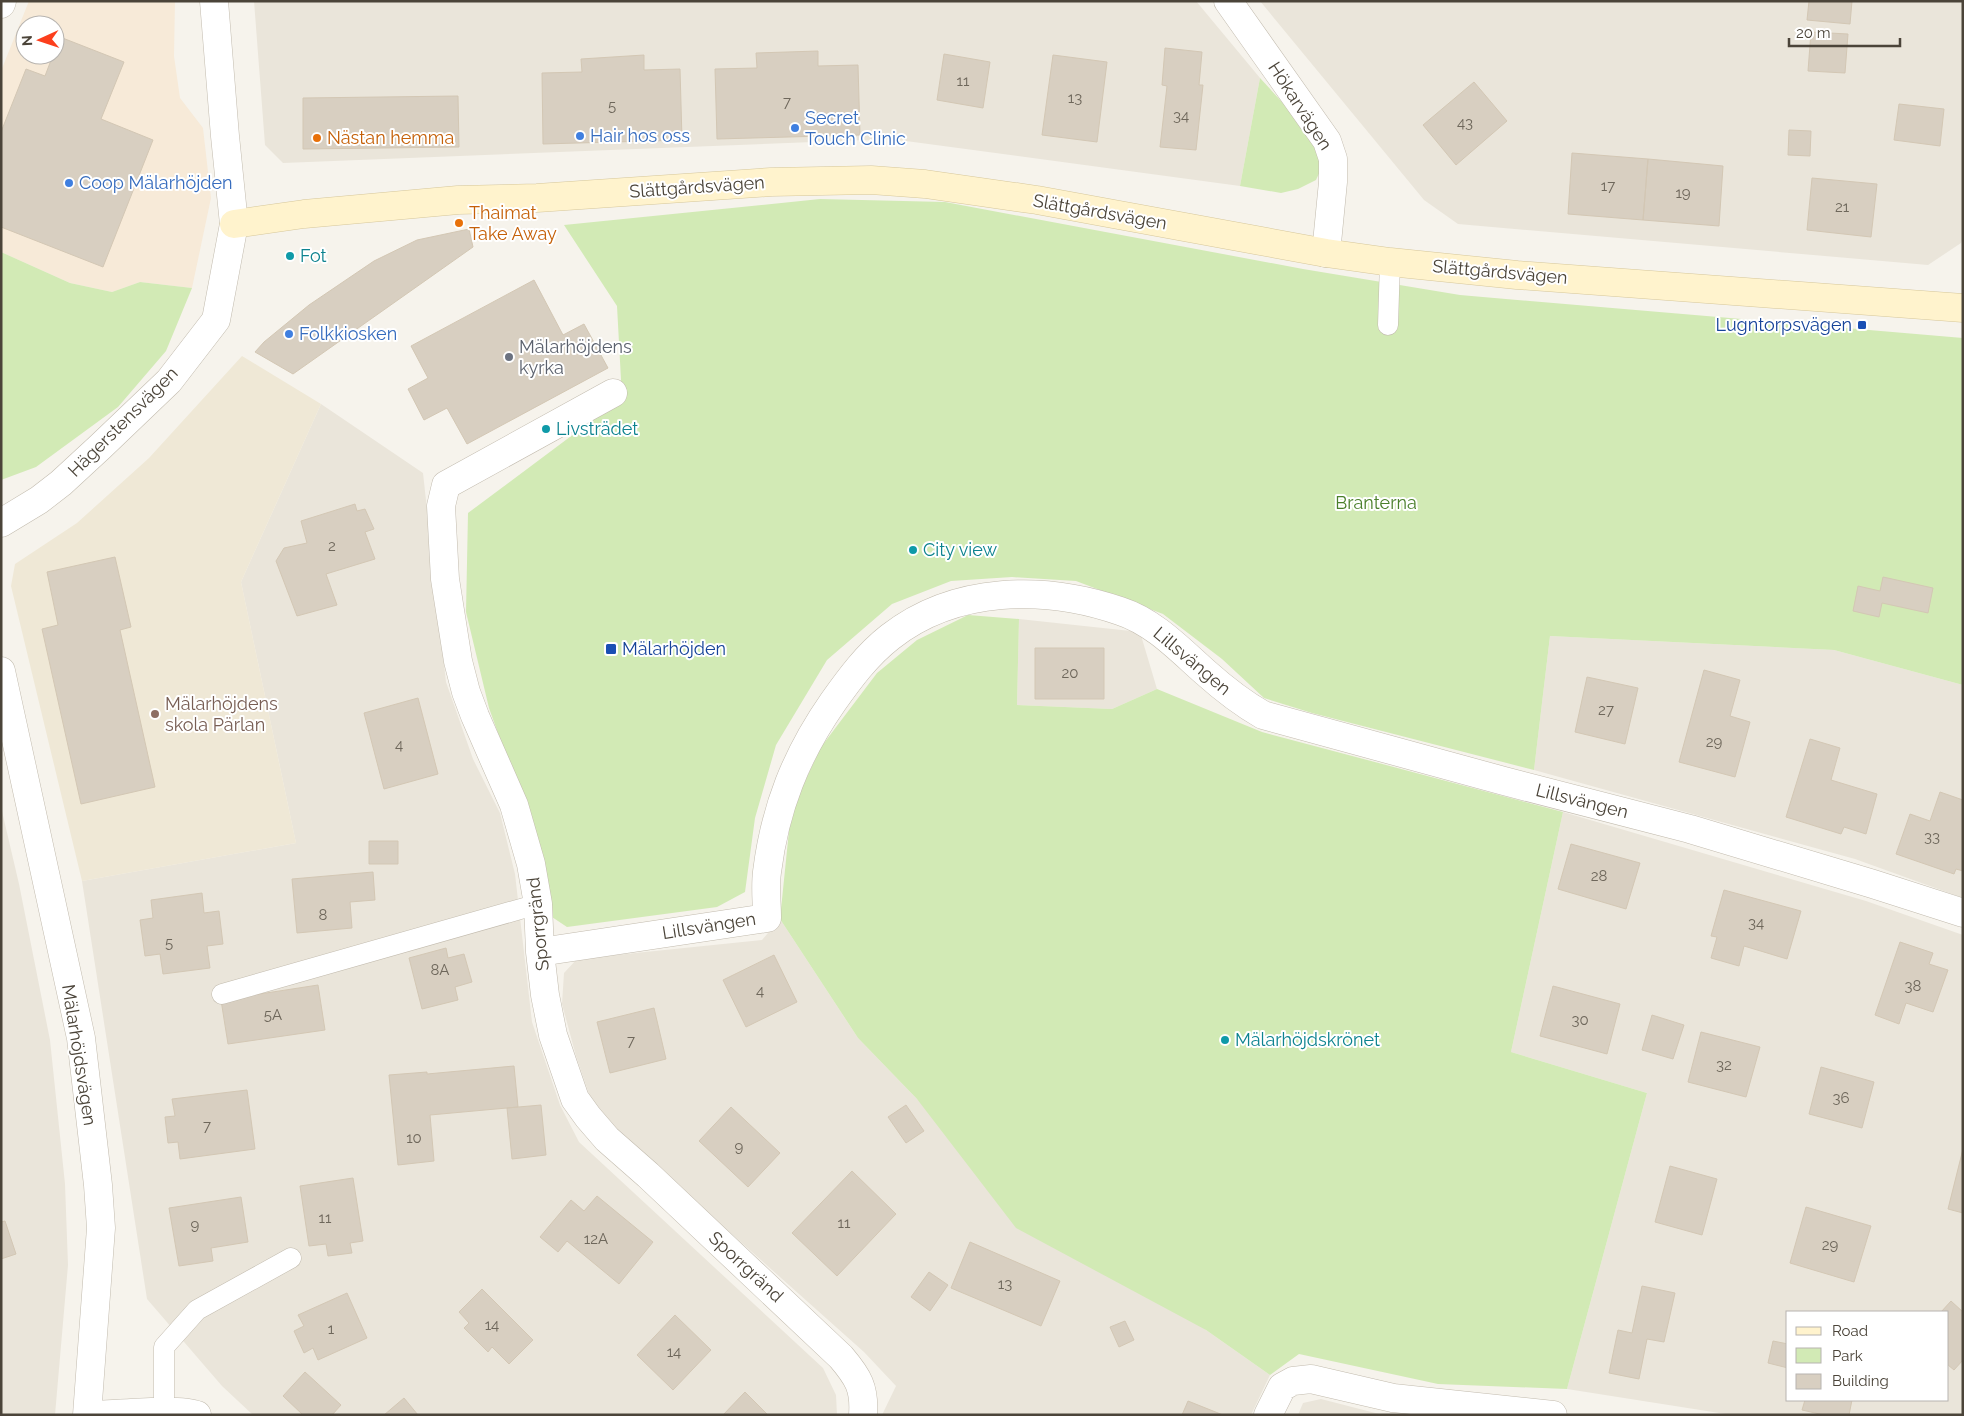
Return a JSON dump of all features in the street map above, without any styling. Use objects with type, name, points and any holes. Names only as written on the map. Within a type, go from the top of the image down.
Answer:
[{"type":"street","name":"Hägerstensvägen","points":[[1,523],[39,500],[61,483],[175,373],[216,320],[234,224],[214,1]]},
{"type":"street","name":"Hökarvägen","points":[[1228,1],[1327,141],[1333,159],[1333,182],[1326,253]]},
{"type":"street","name":"Slättgårdsvägen","points":[[234,224],[304,214],[458,200],[538,198],[770,182],[871,180],[925,184],[1037,200],[1326,253],[1390,262],[1517,275],[1963,308]]},
{"type":"street","name":"Sporrgränd","points":[[612,393],[446,485],[441,506],[445,579],[458,661],[466,692],[475,716],[514,805],[531,864],[538,904],[540,952],[545,995],[553,1035],[575,1099],[607,1139],[662,1188],[841,1357],[860,1381],[864,1402],[862,1415]]},
{"type":"street","name":"Lillsvängen","points":[[540,952],[767,918],[767,874],[774,827],[784,791],[818,723],[852,675],[866,658],[891,636],[927,614],[965,600],[1000,595],[1046,594],[1090,602],[1122,612],[1158,630],[1239,701],[1263,715],[1504,781],[1697,831],[1963,913]]},
{"type":"street","name":"Mälarhöjdsvägen","points":[[1,671],[81,1038],[98,1185],[100,1228],[87,1415]]},
{"type":"street","points":[[1268,1415],[1282,1387],[1293,1381],[1311,1379],[1410,1401],[1553,1415]]},
{"type":"street","points":[[98,1415],[164,1413],[192,1413],[197,1415]]},
{"type":"lane","points":[[1388,326],[1390,262]]},
{"type":"lane","points":[[222,994],[538,904]]},
{"type":"lane","points":[[164,1413],[164,1347],[196,1310],[291,1258]]},
{"type":"shaded area","points":[[29,1],[175,1],[174,56],[180,98],[203,128],[211,198],[192,288],[140,282],[112,292],[70,283],[1,252],[1,71],[15,36],[15,65],[65,65],[65,15],[23,15]]},
{"type":"shaded area","points":[[254,1],[1196,1],[1260,78],[1240,186],[891,139],[283,163],[265,145]]},
{"type":"shaded area","points":[[1260,1],[1963,1],[1963,238],[1961,243],[1928,265],[1458,224],[1424,200]]},
{"type":"shaded area","name":"Mälarhöjdens skola Pärlan","points":[[242,356],[321,404],[241,582],[296,843],[82,881],[11,586],[15,564],[77,523],[149,458]]},
{"type":"shaded area","points":[[321,404],[423,473],[446,682],[473,759],[500,813],[515,874],[532,1022],[560,1105],[579,1142],[823,1368],[836,1395],[837,1415],[253,1415],[222,1386],[147,1299],[82,881],[296,843],[241,582]]},
{"type":"shaded area","points":[[1019,619],[1140,632],[1157,689],[1112,709],[1017,705]]},
{"type":"shaded area","points":[[1550,636],[1834,650],[1963,685],[1963,898],[1855,859],[1534,770]]},
{"type":"shaded area","points":[[1,807],[19,884],[50,1040],[65,1184],[68,1265],[55,1415],[1,1415]]},
{"type":"shaded area","points":[[1563,812],[1866,901],[1963,935],[1963,1415],[1732,1415],[1567,1389],[1647,1093],[1511,1052]]},
{"type":"shaded area","points":[[780,919],[858,1038],[917,1099],[1206,1330],[1270,1375],[1251,1415],[882,1415],[896,1386],[864,1352],[623,1137],[590,1097],[576,1056],[562,1004],[564,973],[577,959],[762,940]]},
{"type":"shaded area","points":[[1321,1399],[1383,1415],[1298,1415],[1303,1403]]},
{"type":"green space","points":[[1260,78],[1315,138],[1322,167],[1316,180],[1298,189],[1281,193],[1240,186]]},
{"type":"green space","name":"Branterna","points":[[820,199],[945,202],[1303,269],[1460,295],[1963,338],[1963,685],[1834,650],[1550,636],[1534,770],[1312,713],[1264,698],[1222,659],[1163,614],[1076,581],[1012,577],[951,581],[892,604],[827,660],[776,745],[755,818],[745,892],[717,907],[567,927],[549,915],[542,856],[489,708],[466,612],[468,513],[622,398],[617,306],[564,225]]},
{"type":"green space","points":[[1,252],[70,283],[112,292],[140,282],[192,288],[166,351],[118,407],[36,467],[1,480]]},
{"type":"green space","points":[[968,615],[1019,619],[1017,705],[1112,709],[1157,689],[1262,732],[1563,812],[1511,1052],[1647,1093],[1567,1389],[1438,1384],[1299,1354],[1270,1375],[1206,1330],[1016,1228],[917,1099],[858,1038],[780,919],[791,811],[821,747],[877,673],[917,640]]},
{"type":"building","points":[[1809,1],[1852,1],[1850,24],[1807,20]]},
{"type":"building","points":[[1811,32],[1848,34],[1845,73],[1808,71]]},
{"type":"building","name":"Coop Mälarhöjden","points":[[65,39],[124,62],[101,119],[153,140],[103,267],[1,227],[1,132],[26,69],[45,76],[49,65],[65,65]]},
{"type":"building","points":[[1165,48],[1202,52],[1199,85],[1203,85],[1196,150],[1160,147],[1167,86],[1162,85]]},
{"type":"building","points":[[818,51],[818,66],[858,65],[860,135],[717,139],[715,69],[757,68],[756,53]]},
{"type":"building","points":[[944,54],[990,62],[983,108],[937,100]]},
{"type":"building","points":[[644,55],[644,70],[680,69],[682,140],[543,144],[542,73],[582,72],[581,59]]},
{"type":"building","points":[[1053,55],[1107,62],[1097,142],[1042,135]]},
{"type":"building","points":[[1474,82],[1507,121],[1456,165],[1423,125]]},
{"type":"building","points":[[458,96],[459,147],[303,149],[303,98]]},
{"type":"building","points":[[1899,104],[1944,109],[1940,146],[1894,140]]},
{"type":"building","points":[[1789,130],[1811,131],[1810,156],[1788,155]]},
{"type":"building","points":[[1572,153],[1648,159],[1643,220],[1568,214]]},
{"type":"building","points":[[1648,159],[1723,166],[1719,226],[1643,220]]},
{"type":"building","points":[[1812,178],[1877,184],[1871,237],[1807,230]]},
{"type":"building","points":[[469,229],[473,247],[293,374],[255,352],[264,342],[309,305],[374,261],[417,240]]},
{"type":"building","name":"Mälarhöjdens kyrka","points":[[534,280],[563,335],[584,324],[608,368],[467,444],[447,408],[424,420],[408,389],[428,378],[411,346]]},
{"type":"building","points":[[355,504],[357,511],[365,509],[374,529],[365,532],[375,559],[326,574],[337,605],[297,616],[276,561],[284,548],[307,543],[301,521]]},
{"type":"building","points":[[115,557],[131,627],[120,630],[155,787],[81,804],[42,629],[58,625],[47,572]]},
{"type":"building","points":[[1883,577],[1933,588],[1928,613],[1882,603],[1879,617],[1853,611],[1858,586],[1880,591]]},
{"type":"building","points":[[1035,648],[1104,648],[1104,699],[1035,699]]},
{"type":"building","points":[[1704,670],[1740,680],[1730,716],[1750,722],[1735,777],[1679,762]]},
{"type":"building","points":[[1587,677],[1638,688],[1625,744],[1575,732]]},
{"type":"building","points":[[418,698],[438,774],[384,789],[364,713]]},
{"type":"building","points":[[1810,739],[1840,748],[1831,780],[1877,794],[1866,834],[1844,827],[1841,834],[1786,817]]},
{"type":"building","points":[[1940,792],[1963,800],[1963,871],[1956,869],[1954,874],[1896,854],[1910,814],[1930,821]]},
{"type":"building","points":[[369,841],[398,841],[398,864],[369,864]]},
{"type":"building","points":[[1571,844],[1640,863],[1626,909],[1558,889]]},
{"type":"building","points":[[373,872],[375,900],[350,902],[352,928],[297,933],[292,879]]},
{"type":"building","points":[[1724,890],[1801,911],[1787,959],[1744,946],[1739,966],[1711,958],[1717,937],[1711,936]]},
{"type":"building","points":[[202,893],[204,913],[219,911],[223,944],[207,946],[210,968],[163,974],[160,954],[145,956],[140,920],[153,918],[151,900]]},
{"type":"building","points":[[1900,942],[1933,953],[1929,964],[1948,970],[1933,1012],[1906,1003],[1899,1024],[1875,1015]]},
{"type":"building","points":[[446,948],[448,958],[464,954],[472,982],[455,987],[458,1000],[422,1009],[409,958]]},
{"type":"building","points":[[774,955],[797,1002],[746,1027],[723,980]]},
{"type":"building","points":[[318,985],[325,1030],[228,1044],[221,1000]]},
{"type":"building","points":[[1553,986],[1620,1004],[1607,1054],[1540,1036]]},
{"type":"building","points":[[654,1008],[666,1059],[610,1073],[597,1022]]},
{"type":"building","points":[[1652,1015],[1684,1025],[1673,1059],[1642,1050]]},
{"type":"building","points":[[1701,1032],[1760,1047],[1746,1097],[1688,1082]]},
{"type":"building","points":[[514,1066],[518,1107],[430,1115],[434,1161],[398,1165],[389,1075],[427,1072],[427,1074]]},
{"type":"building","points":[[1821,1067],[1874,1082],[1862,1128],[1809,1114]]},
{"type":"building","points":[[247,1090],[255,1149],[180,1159],[178,1142],[168,1143],[165,1117],[175,1116],[172,1099]]},
{"type":"building","points":[[541,1105],[546,1155],[512,1159],[507,1108]]},
{"type":"building","points":[[906,1105],[924,1131],[906,1143],[888,1117]]},
{"type":"building","points":[[731,1107],[780,1153],[748,1187],[699,1141]]},
{"type":"building","points":[[1963,1149],[1963,1213],[1948,1209]]},
{"type":"building","points":[[1670,1166],[1717,1179],[1702,1235],[1655,1222]]},
{"type":"building","points":[[852,1171],[896,1214],[837,1276],[792,1233]]},
{"type":"building","points":[[353,1178],[363,1241],[350,1243],[352,1253],[328,1256],[326,1244],[309,1246],[300,1186]]},
{"type":"building","points":[[597,1196],[653,1242],[619,1284],[567,1241],[558,1252],[540,1237],[571,1200],[584,1211]]},
{"type":"building","points":[[241,1197],[248,1242],[211,1248],[213,1261],[179,1266],[169,1208]]},
{"type":"building","points":[[1806,1207],[1871,1226],[1854,1282],[1790,1263]]},
{"type":"building","points":[[5,1221],[16,1254],[1,1259],[1,1222]]},
{"type":"building","points":[[970,1242],[1060,1281],[1041,1326],[951,1288]]},
{"type":"building","points":[[929,1272],[948,1285],[930,1311],[911,1297]]},
{"type":"building","points":[[1642,1286],[1675,1293],[1664,1342],[1647,1339],[1639,1379],[1609,1373],[1618,1330],[1632,1333]]},
{"type":"building","points":[[482,1289],[533,1340],[509,1364],[492,1347],[488,1352],[464,1328],[469,1323],[459,1312]]},
{"type":"building","points":[[347,1293],[367,1338],[318,1360],[313,1348],[304,1353],[294,1331],[304,1326],[298,1315]]},
{"type":"building","points":[[1951,1301],[1963,1312],[1963,1360],[1954,1370],[1949,1366],[1949,1311],[1942,1311]]},
{"type":"building","points":[[675,1315],[711,1350],[673,1390],[637,1355]]},
{"type":"building","points":[[1125,1321],[1134,1340],[1119,1347],[1110,1327]]},
{"type":"building","points":[[1773,1341],[1786,1344],[1786,1368],[1768,1363]]},
{"type":"building","points":[[305,1372],[341,1405],[332,1415],[303,1415],[283,1396]]},
{"type":"building","points":[[745,1392],[768,1415],[723,1415]]},
{"type":"building","points":[[404,1398],[418,1415],[384,1415]]},
{"type":"building","points":[[1188,1401],[1223,1415],[1182,1415]]},
{"type":"building","points":[[1805,1401],[1852,1401],[1849,1415],[1824,1415],[1802,1410]]},
{"type":"place","name":"Secret Touch Clinic","points":[[795,128]]},
{"type":"place","name":"Hair hos oss","points":[[580,136]]},
{"type":"place","name":"Nästan hemma","points":[[317,138]]},
{"type":"place","name":"Coop Mälarhöjden","points":[[69,183]]},
{"type":"place","name":"Thaimat Take Away","points":[[459,223]]},
{"type":"place","name":"Fot","points":[[290,256]]},
{"type":"place","name":"Lugntorpsvägen","points":[[1862,325]]},
{"type":"place","name":"Folkkiosken","points":[[289,334]]},
{"type":"place","name":"Mälarhöjdens kyrka","points":[[509,357]]},
{"type":"place","name":"Livsträdet","points":[[546,429]]},
{"type":"place","name":"City view","points":[[913,550]]},
{"type":"place","name":"Mälarhöjden","points":[[611,649]]},
{"type":"place","name":"Mälarhöjdens skola Pärlan","points":[[155,714]]},
{"type":"place","name":"Mälarhöjdskrönet","points":[[1225,1040]]}]
